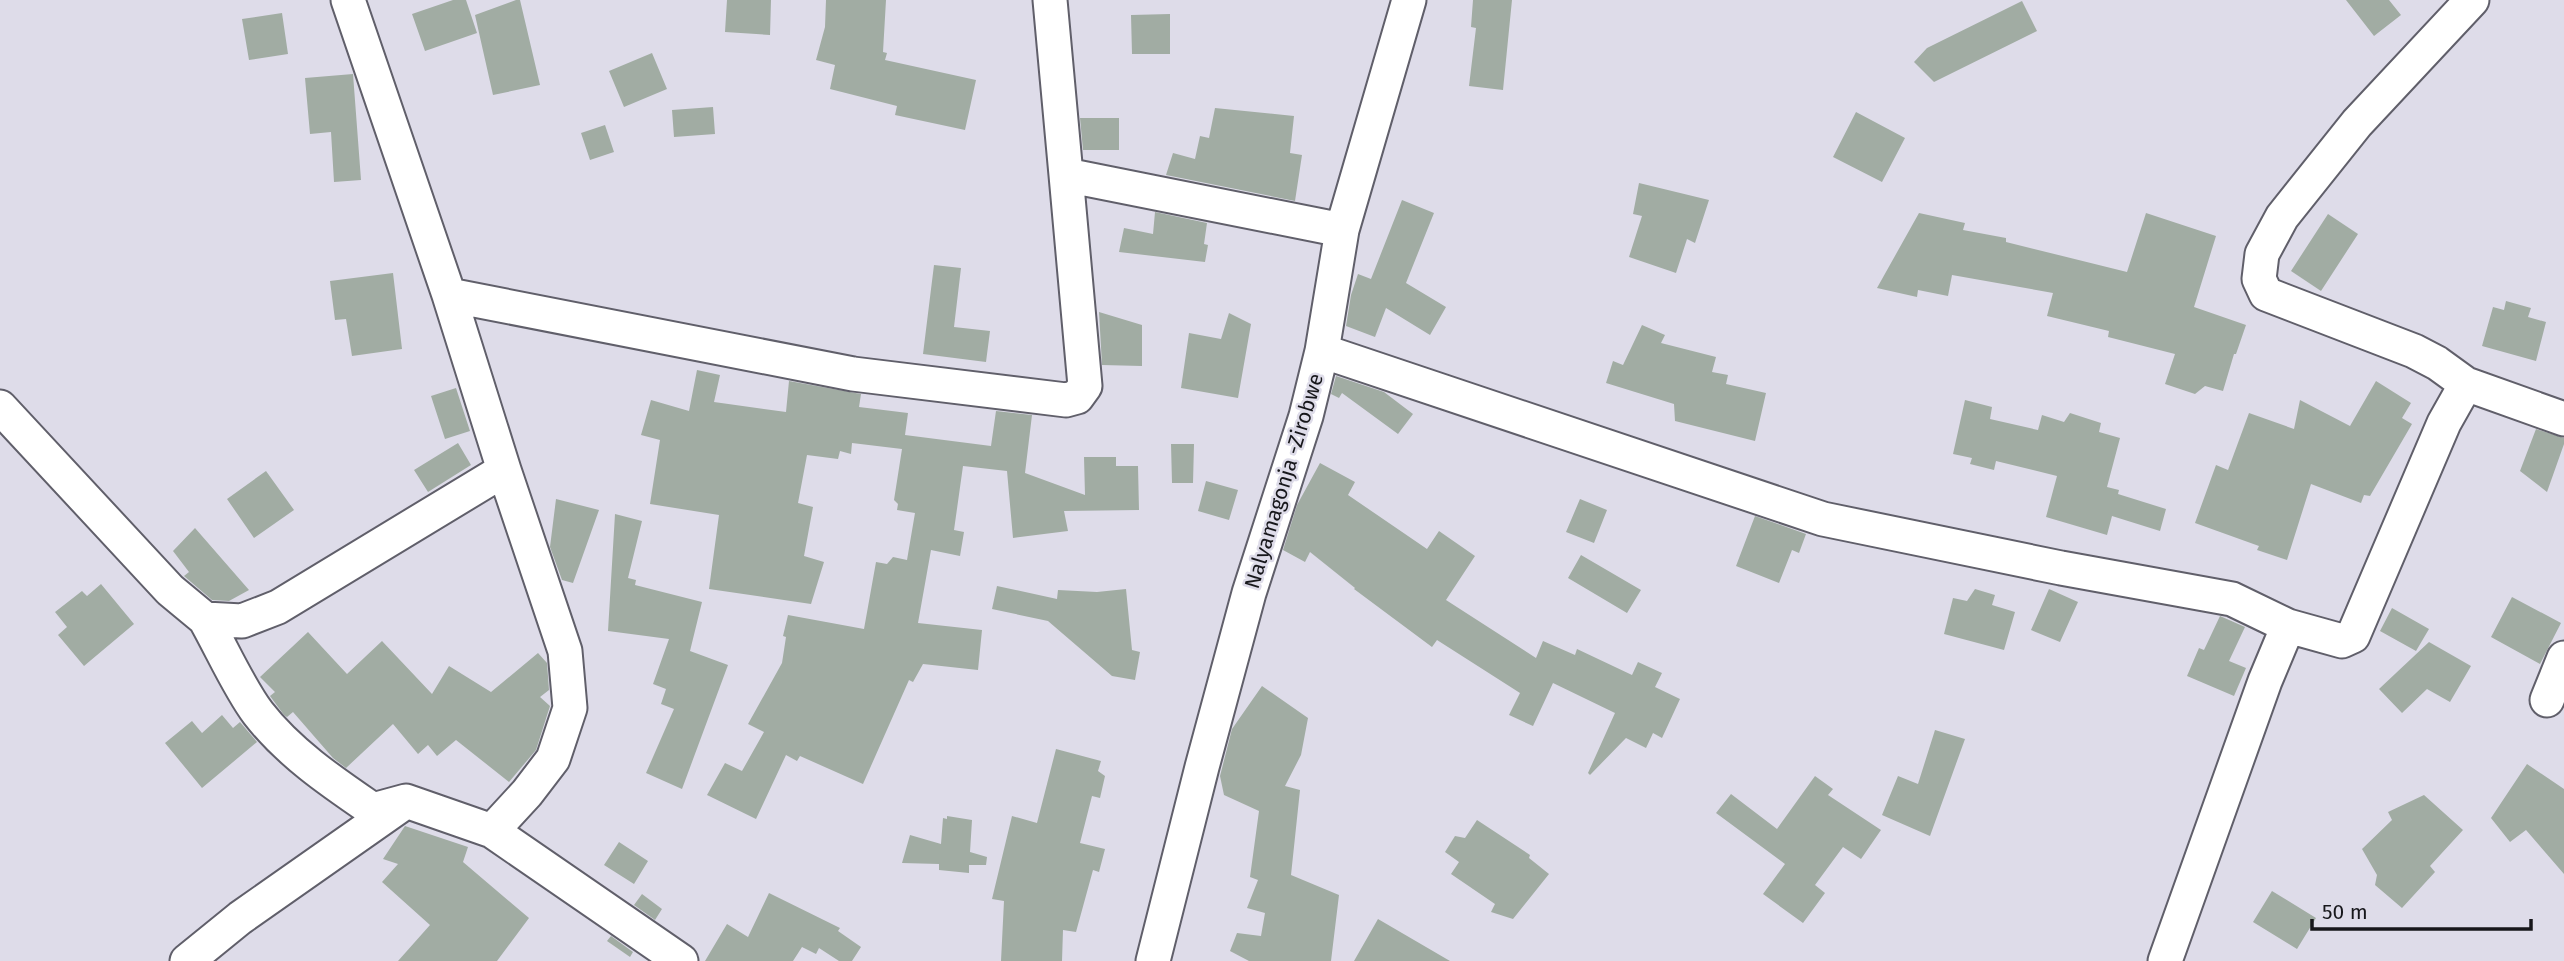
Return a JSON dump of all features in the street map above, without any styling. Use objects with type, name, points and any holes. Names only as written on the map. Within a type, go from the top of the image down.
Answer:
[{"type":"street","points":[[348,0],[449,295],[565,651],[570,708],[553,758],[527,793],[492,831]]},
{"type":"street","points":[[449,295],[853,374],[1066,400],[1077,397],[1085,386],[1049,0]]},
{"type":"street","name":"Nalyamagonja -Zirobwe","points":[[1153,961],[1249,593],[1306,416],[1322,351],[1342,229],[1409,0]]},
{"type":"street","points":[[2472,0],[2357,123],[2282,217],[2262,254],[2259,279],[2266,294],[2414,351],[2437,363],[2466,384],[2564,419]]},
{"type":"street","points":[[1066,175],[1342,229]]},
{"type":"street","points":[[1322,351],[1823,519],[2061,568],[2232,598],[2288,626],[2336,640],[2353,636],[2444,423],[2466,384]]},
{"type":"street","points":[[0,407],[170,590],[205,619],[257,712],[289,748],[373,810],[406,801],[492,831],[681,961]]},
{"type":"street","points":[[205,619],[242,621],[278,607],[504,470]]},
{"type":"street","points":[[2165,961],[2264,681],[2288,626]]},
{"type":"street","points":[[2547,700],[2564,658]]},
{"type":"street","points":[[187,961],[240,918],[406,801]]},
{"type":"building","points":[[453,0],[466,0],[477,33],[425,51],[412,14]]},
{"type":"building","points":[[520,0],[540,85],[493,95],[475,15]]},
{"type":"building","points":[[727,0],[771,0],[770,35],[725,32]]},
{"type":"building","points":[[826,0],[886,0],[883,52],[887,53],[885,60],[976,80],[965,130],[895,115],[897,106],[830,89],[835,65],[816,60],[825,27]]},
{"type":"building","points":[[1473,0],[1512,0],[1503,90],[1469,86],[1476,28],[1471,27]]},
{"type":"building","points":[[2346,0],[2389,0],[2401,15],[2374,36]]},
{"type":"building","points":[[2022,1],[2037,31],[1934,82],[1914,62],[1927,48]]},
{"type":"building","points":[[282,13],[288,54],[249,60],[242,19]]},
{"type":"building","points":[[1170,14],[1170,54],[1132,54],[1131,15]]},
{"type":"building","points":[[652,53],[667,89],[624,107],[609,71]]},
{"type":"building","points":[[353,74],[361,180],[334,182],[331,132],[310,134],[305,78]]},
{"type":"building","points":[[713,107],[715,134],[674,137],[672,110]]},
{"type":"building","points":[[1215,108],[1294,116],[1290,153],[1302,155],[1295,201],[1166,175],[1173,153],[1195,159],[1200,136],[1209,138]]},
{"type":"building","points":[[1856,112],[1905,138],[1882,182],[1833,157]]},
{"type":"building","points":[[1080,118],[1119,118],[1119,150],[1083,150]]},
{"type":"building","points":[[605,125],[614,152],[590,160],[581,133]]},
{"type":"building","points":[[1639,183],[1709,200],[1695,243],[1687,239],[1676,273],[1629,257],[1642,216],[1633,214]]},
{"type":"building","points":[[1402,200],[1434,213],[1406,283],[1446,307],[1430,335],[1386,308],[1375,337],[1346,326],[1351,295],[1358,274],[1371,279]]},
{"type":"building","points":[[1155,212],[1207,223],[1204,244],[1208,245],[1205,262],[1119,252],[1124,228],[1153,234]]},
{"type":"building","points":[[1919,213],[1965,223],[1963,230],[2006,238],[2006,242],[2127,272],[2146,213],[2216,236],[2194,307],[2246,325],[2223,391],[2205,386],[2195,394],[2165,384],[2175,354],[2108,337],[2109,331],[2047,316],[2053,293],[1952,275],[1948,296],[1918,290],[1917,297],[1877,288]]},
{"type":"building","points":[[2328,214],[2358,234],[2321,291],[2291,271]]},
{"type":"building","points":[[934,265],[961,268],[954,327],[990,331],[986,362],[923,354]]},
{"type":"building","points":[[393,273],[402,349],[352,356],[346,319],[335,320],[330,281]]},
{"type":"building","points":[[2506,301],[2531,308],[2528,317],[2546,322],[2536,361],[2482,346],[2493,307],[2504,310]]},
{"type":"building","points":[[1099,312],[1142,325],[1142,366],[1102,365]]},
{"type":"building","points":[[1229,313],[1251,324],[1238,398],[1181,388],[1189,333],[1221,339]]},
{"type":"building","points":[[1642,325],[1665,335],[1661,343],[1716,357],[1712,372],[1728,375],[1726,384],[1766,393],[1755,441],[1675,421],[1674,404],[1606,383],[1613,361],[1623,365]]},
{"type":"building","points":[[697,370],[720,375],[714,402],[786,412],[789,381],[861,394],[859,407],[908,413],[905,435],[991,446],[996,411],[1032,415],[1025,473],[1085,495],[1084,457],[1116,457],[1116,466],[1138,466],[1139,510],[1064,511],[1068,531],[1013,538],[1007,471],[963,466],[954,530],[964,532],[960,556],[931,550],[918,623],[982,630],[978,670],[923,664],[913,682],[909,680],[863,784],[800,756],[797,761],[786,755],[756,819],[707,795],[725,763],[742,771],[764,732],[748,724],[782,663],[786,637],[783,636],[788,615],[864,629],[876,562],[887,564],[893,557],[907,560],[915,513],[897,510],[898,504],[894,500],[902,449],[852,443],[851,454],[840,451],[838,459],[807,455],[798,503],[813,507],[804,556],[824,562],[811,604],[709,589],[719,515],[650,504],[660,440],[641,435],[651,400],[689,411]]},
{"type":"building","points":[[1336,376],[1384,392],[1413,414],[1398,434],[1342,393],[1339,398],[1331,394]]},
{"type":"building","points":[[2376,381],[2411,403],[2402,418],[2412,424],[2370,496],[2364,495],[2361,503],[2311,484],[2287,560],[2257,550],[2259,546],[2195,523],[2216,465],[2228,470],[2249,413],[2294,429],[2300,400],[2350,426]]},
{"type":"building","points":[[456,388],[470,431],[445,439],[431,396]]},
{"type":"building","points":[[1965,400],[1992,407],[1990,419],[2038,430],[2042,415],[2064,422],[2070,413],[2101,423],[2099,432],[2120,438],[2107,487],[2119,490],[2118,494],[2166,509],[2160,531],[2112,516],[2107,535],[2046,517],[2057,476],[1996,461],[1994,470],[1970,464],[1972,458],[1953,454]]},
{"type":"building","points":[[2536,429],[2564,438],[2547,492],[2520,471]]},
{"type":"building","points":[[458,443],[471,465],[428,492],[414,470]]},
{"type":"building","points":[[1171,444],[1194,444],[1193,483],[1172,483]]},
{"type":"building","points":[[1320,463],[1355,482],[1348,495],[1427,549],[1439,531],[1475,556],[1446,600],[1536,658],[1543,641],[1575,655],[1577,649],[1632,675],[1638,662],[1662,673],[1655,687],[1680,699],[1662,738],[1653,733],[1646,748],[1626,738],[1590,775],[1588,773],[1615,713],[1553,683],[1533,726],[1509,715],[1520,693],[1437,640],[1432,647],[1354,589],[1310,552],[1305,562],[1283,550],[1297,505]]},
{"type":"building","points":[[266,471],[294,510],[254,538],[227,499]]},
{"type":"building","points":[[1206,481],[1238,490],[1229,520],[1198,511]]},
{"type":"building","points":[[556,499],[599,510],[573,583],[562,580],[550,547]]},
{"type":"building","points":[[1580,499],[1607,510],[1594,543],[1566,532]]},
{"type":"building","points":[[615,514],[642,521],[628,578],[636,580],[635,585],[702,602],[690,651],[728,665],[682,789],[646,773],[674,709],[661,704],[666,689],[653,684],[669,639],[608,631]]},
{"type":"building","points":[[1755,516],[1806,534],[1799,553],[1792,550],[1779,583],[1736,566]]},
{"type":"building","points":[[195,528],[249,590],[229,601],[212,600],[184,576],[189,572],[173,551]]},
{"type":"building","points":[[1581,555],[1641,590],[1627,613],[1568,578]]},
{"type":"building","points":[[101,584],[134,624],[84,666],[58,635],[67,627],[55,612],[82,591],[87,596]]},
{"type":"building","points":[[997,586],[1057,599],[1058,590],[1097,592],[1126,589],[1132,650],[1140,652],[1135,680],[1112,676],[1048,621],[992,609]]},
{"type":"building","points":[[1975,589],[1995,595],[1992,605],[2015,612],[2004,650],[1944,634],[1953,598],[1967,601]]},
{"type":"building","points":[[2049,589],[2078,602],[2060,642],[2031,630]]},
{"type":"building","points":[[2512,597],[2561,623],[2540,664],[2491,637]]},
{"type":"building","points":[[2392,608],[2429,629],[2416,651],[2380,631]]},
{"type":"building","points":[[2220,616],[2245,627],[2229,661],[2246,668],[2234,696],[2187,676],[2199,648],[2204,650]]},
{"type":"building","points":[[308,632],[347,674],[382,641],[432,694],[449,666],[491,692],[538,653],[547,663],[549,690],[540,697],[550,706],[536,750],[509,782],[456,740],[437,756],[428,745],[418,754],[393,724],[346,768],[333,758],[293,712],[287,717],[284,715],[270,696],[275,692],[260,677]]},
{"type":"building","points":[[2429,642],[2471,666],[2450,702],[2427,689],[2402,713],[2379,689]]},
{"type":"building","points":[[1262,686],[1308,718],[1301,755],[1285,786],[1300,790],[1291,875],[1339,895],[1331,961],[1249,961],[1230,951],[1237,933],[1261,936],[1265,913],[1247,908],[1258,880],[1250,877],[1259,811],[1224,795],[1220,776],[1232,729]]},
{"type":"building","points":[[222,715],[233,728],[240,722],[257,742],[202,788],[165,743],[192,721],[202,733]]},
{"type":"building","points":[[1935,730],[1965,739],[1930,836],[1882,815],[1898,776],[1918,784]]},
{"type":"building","points":[[1056,749],[1101,761],[1098,771],[1105,776],[1100,798],[1092,796],[1080,843],[1105,849],[1099,872],[1093,870],[1076,932],[1063,930],[1062,961],[1001,961],[1004,901],[992,899],[1012,816],[1037,823]]},
{"type":"building","points":[[2527,764],[2564,789],[2564,874],[2526,830],[2510,842],[2491,818]]},
{"type":"building","points":[[1815,776],[1833,789],[1828,795],[1881,830],[1861,859],[1843,847],[1815,885],[1825,893],[1803,923],[1763,894],[1785,864],[1716,813],[1731,794],[1777,829]]},
{"type":"building","points":[[2424,795],[2463,830],[2430,866],[2435,872],[2402,908],[2375,885],[2377,875],[2362,849],[2392,820],[2388,812]]},
{"type":"building","points":[[947,816],[972,820],[970,852],[987,857],[986,865],[969,865],[969,873],[939,870],[939,864],[902,863],[910,835],[941,844],[943,818],[947,819]]},
{"type":"building","points":[[1477,820],[1530,855],[1529,858],[1549,874],[1513,919],[1491,912],[1495,904],[1451,874],[1459,862],[1445,852],[1455,836],[1465,838]]},
{"type":"building","points":[[405,826],[468,847],[463,862],[529,918],[497,961],[398,961],[430,925],[382,882],[398,864],[383,859]]},
{"type":"building","points":[[619,842],[648,861],[634,884],[604,865]]},
{"type":"building","points":[[2272,891],[2316,918],[2297,949],[2253,922]]},
{"type":"building","points":[[769,893],[840,928],[838,931],[861,947],[852,961],[839,961],[819,948],[816,954],[802,947],[793,961],[705,961],[727,924],[748,937]]},
{"type":"building","points":[[642,894],[662,909],[655,920],[634,905]]},
{"type":"building","points":[[1378,919],[1450,961],[1354,961]]},
{"type":"building","points":[[611,936],[633,952],[630,957],[607,941]]}]
